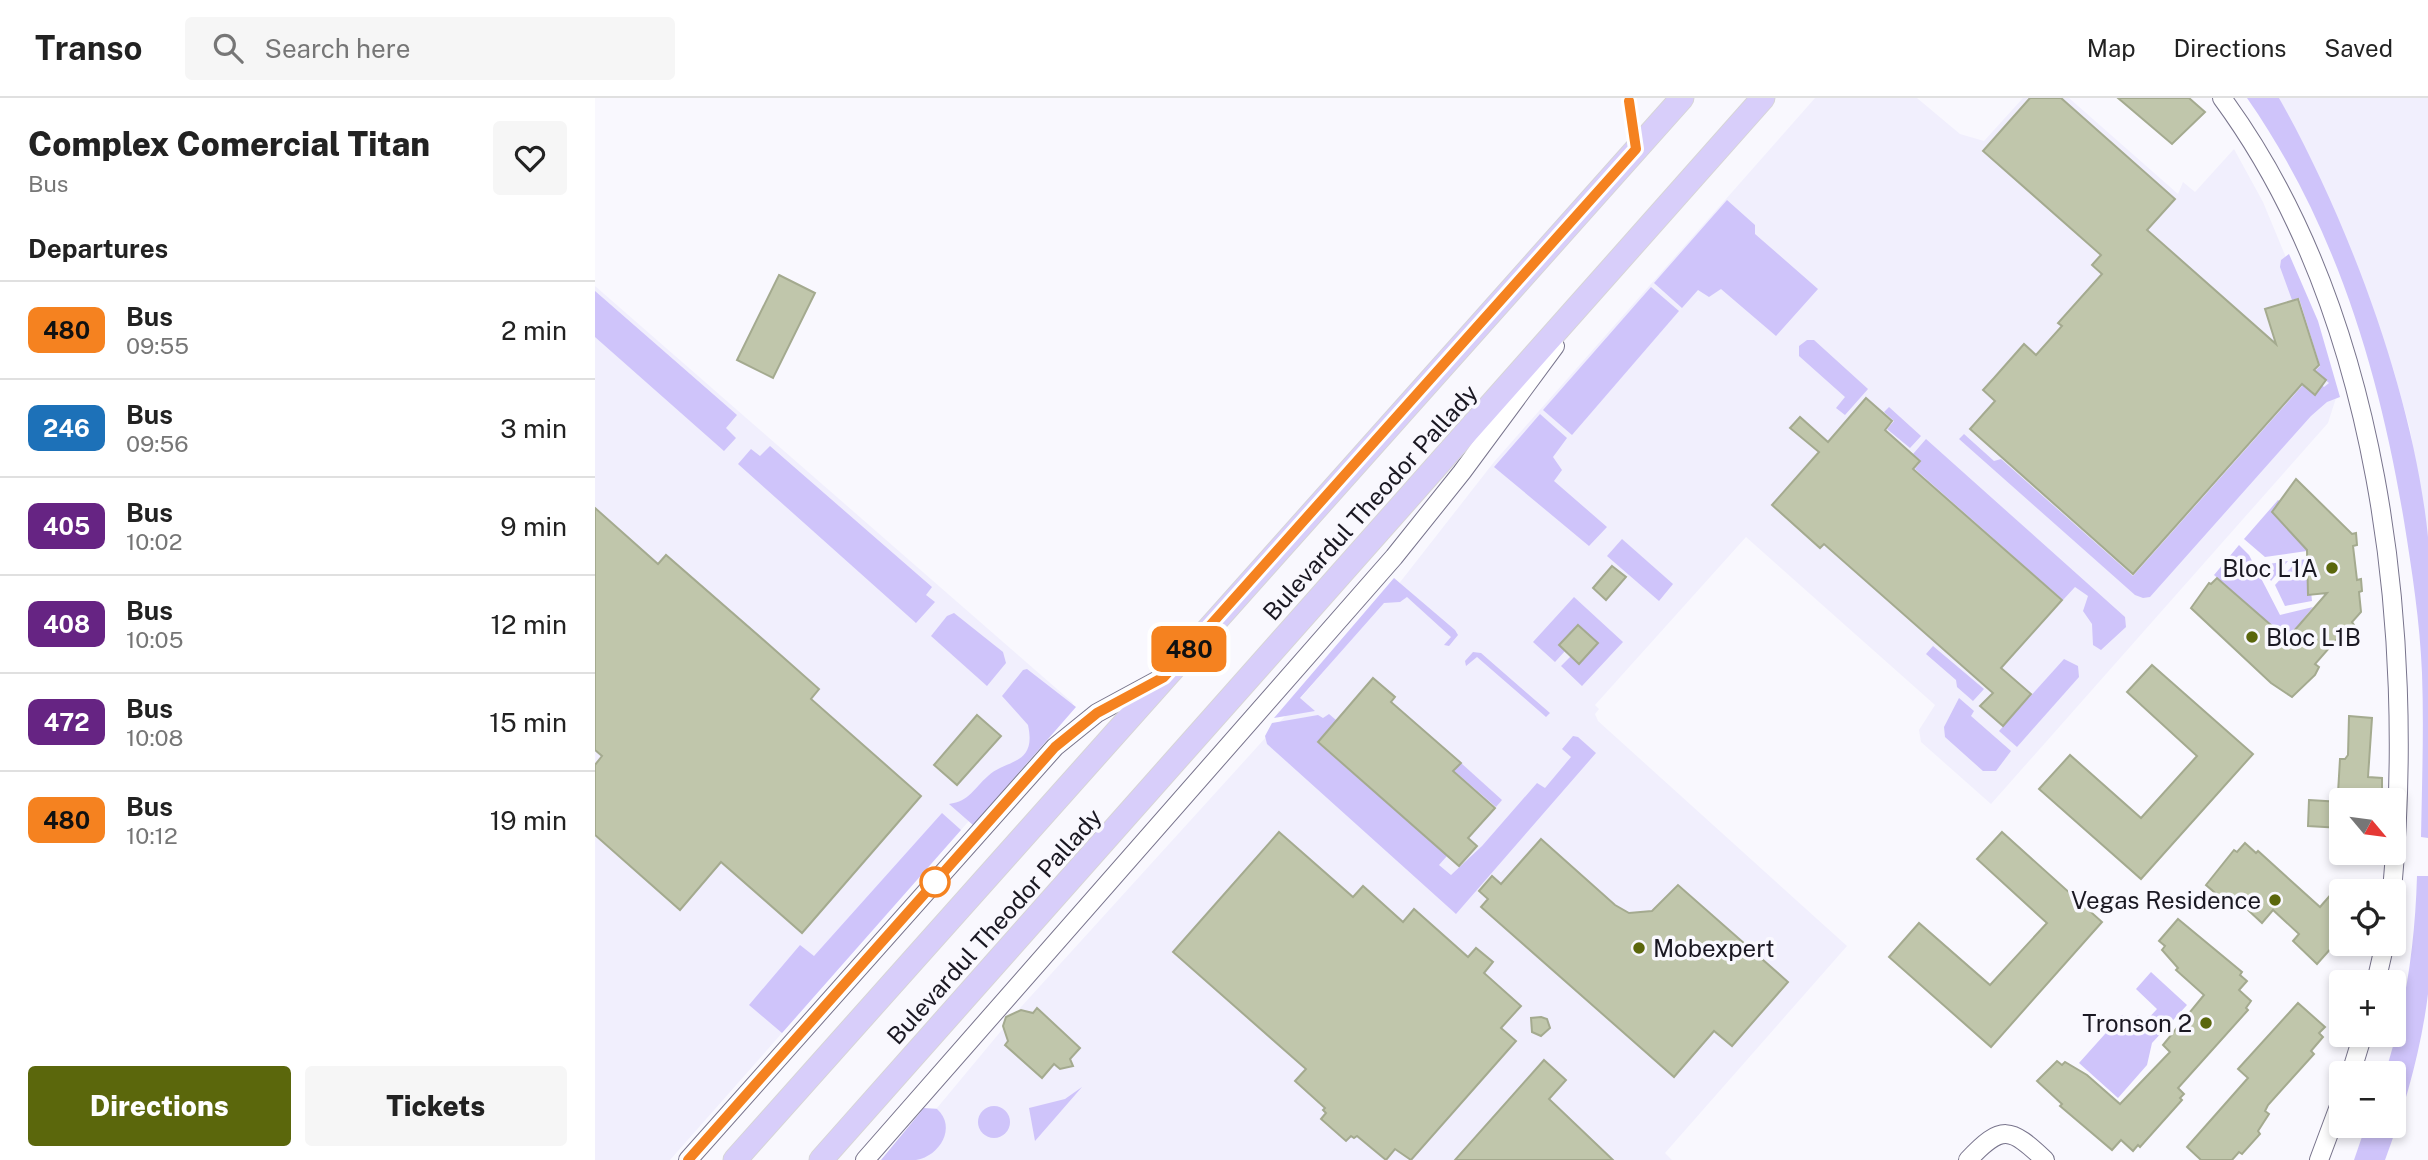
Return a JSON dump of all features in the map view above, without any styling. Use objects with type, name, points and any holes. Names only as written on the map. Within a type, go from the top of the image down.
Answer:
[{"type":"main road","name":"Bulevardul Theodor Pallady","points":[[735,1160],[1682,98]]},
{"type":"main road","name":"Bulevardul Theodor Pallady","points":[[821,1160],[1763,98]]},
{"type":"street","points":[[2222,98],[2259,157],[2314,263],[2343,348],[2360,410],[2382,524],[2399,674],[2399,770],[2393,879]]},
{"type":"street","points":[[865,1160],[1394,557],[1478,450],[1594,288]]},
{"type":"street","name":"Bulevardul Theodor Pallady","points":[[688,1160],[1055,747],[1097,713],[1164,677]]},
{"type":"street","points":[[1968,1160],[1989,1138],[2007,1132],[2018,1136],[2045,1160]]},
{"type":"street","points":[[2319,1160],[2329,1133]]},
{"type":"shaded area","points":[[1815,98],[1917,98],[1960,134],[1984,141],[2023,98],[2069,98],[2178,194],[2183,182],[2195,192],[2234,149],[2263,202],[2302,296],[2336,398],[2328,423],[1991,804],[1921,742],[1919,730],[1935,705],[1746,537],[1595,705],[1599,709],[1595,714],[1598,721],[1847,946],[1665,1153],[1672,1160],[881,1160],[924,1108],[937,1108],[1021,1007],[1288,713],[1401,581],[1494,462]]},
{"type":"shaded area","points":[[2247,98],[2279,98],[2305,146],[2353,253],[2393,368],[2409,426],[2428,537],[2428,838],[2421,837],[2423,693],[2418,616],[2394,465],[2381,409],[2367,354],[2329,247],[2278,146]]},
{"type":"shaded area","points":[[2279,98],[2428,98],[2428,540],[2410,429],[2393,368],[2338,221]]},
{"type":"shaded area","points":[[1727,200],[1755,225],[1755,234],[1818,289],[1776,336],[1721,289],[1709,297],[1698,290],[1682,308],[1654,283]]},
{"type":"shaded area","points":[[2289,254],[2318,321],[2340,397],[2327,402],[2311,416],[2150,597],[2135,595],[1959,439],[1964,434],[1994,461],[2001,459],[2133,576],[2303,385],[2315,394],[2311,376],[2324,387],[2329,383],[2315,371],[2320,366],[2299,298],[2292,300],[2280,267],[2281,260]]},
{"type":"shaded area","points":[[595,286],[1073,703],[670,1160],[595,1160]]},
{"type":"shaded area","points":[[1651,287],[1679,311],[1572,435],[1543,410]]},
{"type":"shaded area","points":[[595,291],[737,415],[726,428],[736,438],[724,451],[595,337]]},
{"type":"shaded area","points":[[1807,340],[1814,340],[1868,389],[1845,415],[1836,408],[1845,397],[1799,356],[1799,346]]},
{"type":"shaded area","points":[[1889,407],[1921,436],[1910,448],[1887,429],[1894,421],[1884,412]]},
{"type":"shaded area","points":[[1540,414],[1567,438],[1553,457],[1562,470],[1554,481],[1607,527],[1589,546],[1494,467]]},
{"type":"shaded area","points":[[1926,439],[2125,617],[2126,627],[2101,650],[2093,645],[2092,624],[2083,611],[2088,596],[2075,587],[2063,600],[1915,469],[1921,461],[1913,454]]},
{"type":"shaded area","points":[[770,446],[932,587],[926,595],[935,602],[916,623],[738,464],[751,449],[760,456]]},
{"type":"shaded area","points":[[2278,500],[2281,502],[2272,512],[2306,545],[2307,551],[2265,557],[2244,539]]},
{"type":"shaded area","points":[[1622,539],[1673,584],[1659,601],[1607,556]]},
{"type":"shaded area","points":[[2239,545],[2249,555],[2280,615],[2313,607],[2287,639],[2214,575]]},
{"type":"shaded area","points":[[2308,559],[2312,601],[2285,606],[2275,585],[2298,560]]},
{"type":"shaded area","points":[[2288,561],[2271,581],[2262,565]]},
{"type":"shaded area","points":[[1394,578],[1455,630],[1458,635],[1449,646],[1444,645],[1451,637],[1407,597],[1400,602],[1384,603],[1300,698],[1315,711],[1274,718]]},
{"type":"shaded area","points":[[1574,597],[1623,642],[1582,686],[1561,666],[1571,656],[1580,663],[1598,643],[1577,625],[1559,645],[1565,651],[1555,662],[1533,642]]},
{"type":"shaded area","points":[[954,613],[1003,652],[1006,663],[987,686],[931,636],[947,616]]},
{"type":"shaded area","points":[[1933,646],[1984,689],[1973,701],[1957,687],[1956,680],[1926,654]]},
{"type":"shaded area","points":[[1473,652],[1481,653],[1550,713],[1546,717],[1477,657],[1466,666],[1465,661]]},
{"type":"shaded area","points":[[2064,659],[2078,666],[2079,677],[2017,747],[1999,731]]},
{"type":"shaded area","points":[[1027,669],[1076,707],[973,825],[949,804],[967,797],[988,776],[1024,755],[1030,738],[1028,725],[1002,696],[1023,670]]},
{"type":"shaded area","points":[[1959,698],[1974,711],[1971,716],[2011,751],[1996,771],[1983,771],[1945,737],[1944,727]]},
{"type":"shaded area","points":[[1329,714],[1336,720],[1317,742],[1447,856],[1439,865],[1451,875],[1482,846],[1537,783],[1545,788],[1571,757],[1562,749],[1573,736],[1578,737],[1596,753],[1456,914],[1267,744],[1265,736],[1272,723],[1318,715],[1323,718]]},
{"type":"shaded area","points":[[1461,763],[1502,800],[1496,807],[1454,771]]},
{"type":"shaded area","points":[[942,813],[961,830],[782,1033],[749,1005],[800,945],[814,956]]},
{"type":"shaded area","points":[[2417,876],[2428,876],[2428,994],[2417,1057],[2406,1099],[2406,1061],[2388,1061],[2392,1047],[2406,1047],[2406,987]]},
{"type":"shaded area","points":[[2151,972],[2187,1005],[2152,1043],[2147,1065],[2118,1098],[2079,1063],[2122,1015],[2131,1023],[2138,1015],[2145,1022],[2157,1009],[2136,989]]},
{"type":"shaded area","points":[[1082,1087],[1035,1141],[1029,1108],[1065,1099]]},
{"type":"shaded area","points":[[994,1106],[1005,1111],[1010,1122],[1005,1133],[994,1138],[983,1133],[978,1122],[983,1111]]},
{"type":"shaded area","points":[[924,1108],[937,1109],[946,1124],[943,1140],[938,1147],[932,1153],[916,1160],[881,1160]]},
{"type":"shaded area","points":[[2362,1138],[2393,1138],[2385,1160],[2354,1160]]},
{"type":"building","points":[[2030,98],[2061,98],[2175,199],[2147,230],[2276,344],[2265,309],[2298,299],[2319,365],[2314,370],[2326,380],[2315,395],[2302,384],[2133,574],[1970,429],[1995,401],[1983,390],[2024,344],[2036,355],[2062,326],[2058,323],[2102,274],[2092,265],[2101,255],[1983,151]]},
{"type":"building","points":[[2118,98],[2189,98],[2205,112],[2172,144]]},
{"type":"building","points":[[779,275],[815,293],[773,378],[737,360]]},
{"type":"building","points":[[1866,398],[1892,421],[1885,430],[1920,461],[1913,469],[2062,600],[2001,668],[2031,694],[2003,726],[1980,706],[1993,693],[1824,544],[1820,548],[1772,505],[1819,452],[1790,428],[1800,417],[1828,442]]},
{"type":"building","points":[[2296,479],[2352,534],[2356,533],[2357,545],[2353,546],[2357,580],[2361,579],[2362,591],[2359,592],[2361,612],[2352,622],[2354,625],[2346,634],[2343,632],[2315,664],[2319,667],[2315,675],[2292,697],[2271,683],[2191,608],[2209,583],[2217,578],[2287,639],[2327,593],[2308,595],[2307,550],[2272,512]]},
{"type":"building","points":[[595,508],[658,564],[666,555],[767,643],[819,689],[811,699],[921,796],[802,933],[721,862],[680,910],[595,835],[595,765],[602,756],[595,750]]},
{"type":"building","points":[[1612,566],[1626,577],[1606,600],[1593,588]]},
{"type":"building","points":[[1578,625],[1598,643],[1579,664],[1559,645]]},
{"type":"building","points":[[2152,665],[2253,754],[2141,879],[2039,789],[2070,755],[2141,818],[2197,756],[2127,692]]},
{"type":"building","points":[[1373,678],[1395,697],[1391,702],[1461,763],[1453,771],[1495,808],[1468,838],[1477,846],[1459,866],[1318,742]]},
{"type":"building","points":[[977,715],[1001,736],[957,785],[934,765]]},
{"type":"building","points":[[2349,716],[2372,718],[2368,777],[2382,778],[2382,788],[2338,788],[2340,759],[2345,759],[2348,755]]},
{"type":"building","points":[[2309,800],[2329,801],[2329,827],[2308,826]]},
{"type":"building","points":[[1279,832],[1353,897],[1363,886],[1403,922],[1414,909],[1468,957],[1476,948],[1493,962],[1484,973],[1521,1006],[1501,1028],[1516,1041],[1411,1160],[1395,1149],[1386,1160],[1357,1136],[1351,1136],[1346,1141],[1321,1119],[1326,1113],[1323,1110],[1325,1108],[1295,1081],[1306,1069],[1173,952]]},
{"type":"building","points":[[2002,832],[2102,922],[1991,1047],[1889,957],[1919,923],[1990,985],[2047,923],[1977,859]]},
{"type":"building","name":"Mobexpert","points":[[1541,839],[1615,905],[1629,913],[1652,911],[1678,885],[1788,982],[1732,1046],[1714,1031],[1674,1077],[1481,907],[1488,899],[1479,891],[1492,876],[1501,884]]},
{"type":"building","name":"Vegas Residence","points":[[2245,843],[2256,853],[2258,851],[2320,907],[2329,897],[2329,950],[2317,964],[2293,941],[2299,934],[2273,910],[2262,923],[2233,896],[2227,903],[2206,885],[2234,850],[2237,852]]},
{"type":"building","points":[[2178,919],[2242,972],[2240,975],[2247,981],[2239,990],[2251,1001],[2246,1008],[2248,1010],[2178,1088],[2184,1094],[2180,1098],[2182,1100],[2140,1147],[2138,1145],[2133,1151],[2121,1140],[2112,1150],[2060,1106],[2062,1104],[2037,1081],[2057,1061],[2062,1065],[2065,1062],[2087,1075],[2120,1104],[2170,1052],[2163,1045],[2204,995],[2176,970],[2178,968],[2162,950],[2165,946],[2159,941]]},
{"type":"building","points":[[2298,1003],[2325,1027],[2319,1033],[2323,1037],[2311,1051],[2314,1054],[2268,1105],[2265,1111],[2269,1114],[2258,1131],[2260,1134],[2242,1154],[2239,1152],[2232,1160],[2201,1160],[2187,1147],[2248,1078],[2238,1069]]},
{"type":"building","points":[[1037,1008],[1080,1048],[1070,1059],[1073,1066],[1060,1069],[1054,1064],[1042,1078],[1005,1045],[1008,1041],[1003,1026],[1006,1017],[1021,1010],[1033,1013]]},
{"type":"building","points":[[1531,1018],[1547,1019],[1550,1028],[1541,1036],[1532,1032]]},
{"type":"building","points":[[1544,1060],[1566,1080],[1549,1099],[1613,1160],[1455,1160]]},
{"type":"bus line","name":"480","points":[[688,1160],[1055,747],[1097,713],[1164,677],[1636,149],[1629,101]]},
{"type":"place","name":"Bloc L1A","points":[[2332,568]]},
{"type":"place","name":"Bloc L1B","points":[[2252,637]]},
{"type":"place","name":"Vegas Residence","points":[[2275,900]]},
{"type":"place","name":"Mobexpert","points":[[1639,948]]},
{"type":"place","name":"Tronson 2","points":[[2206,1023]]}]
